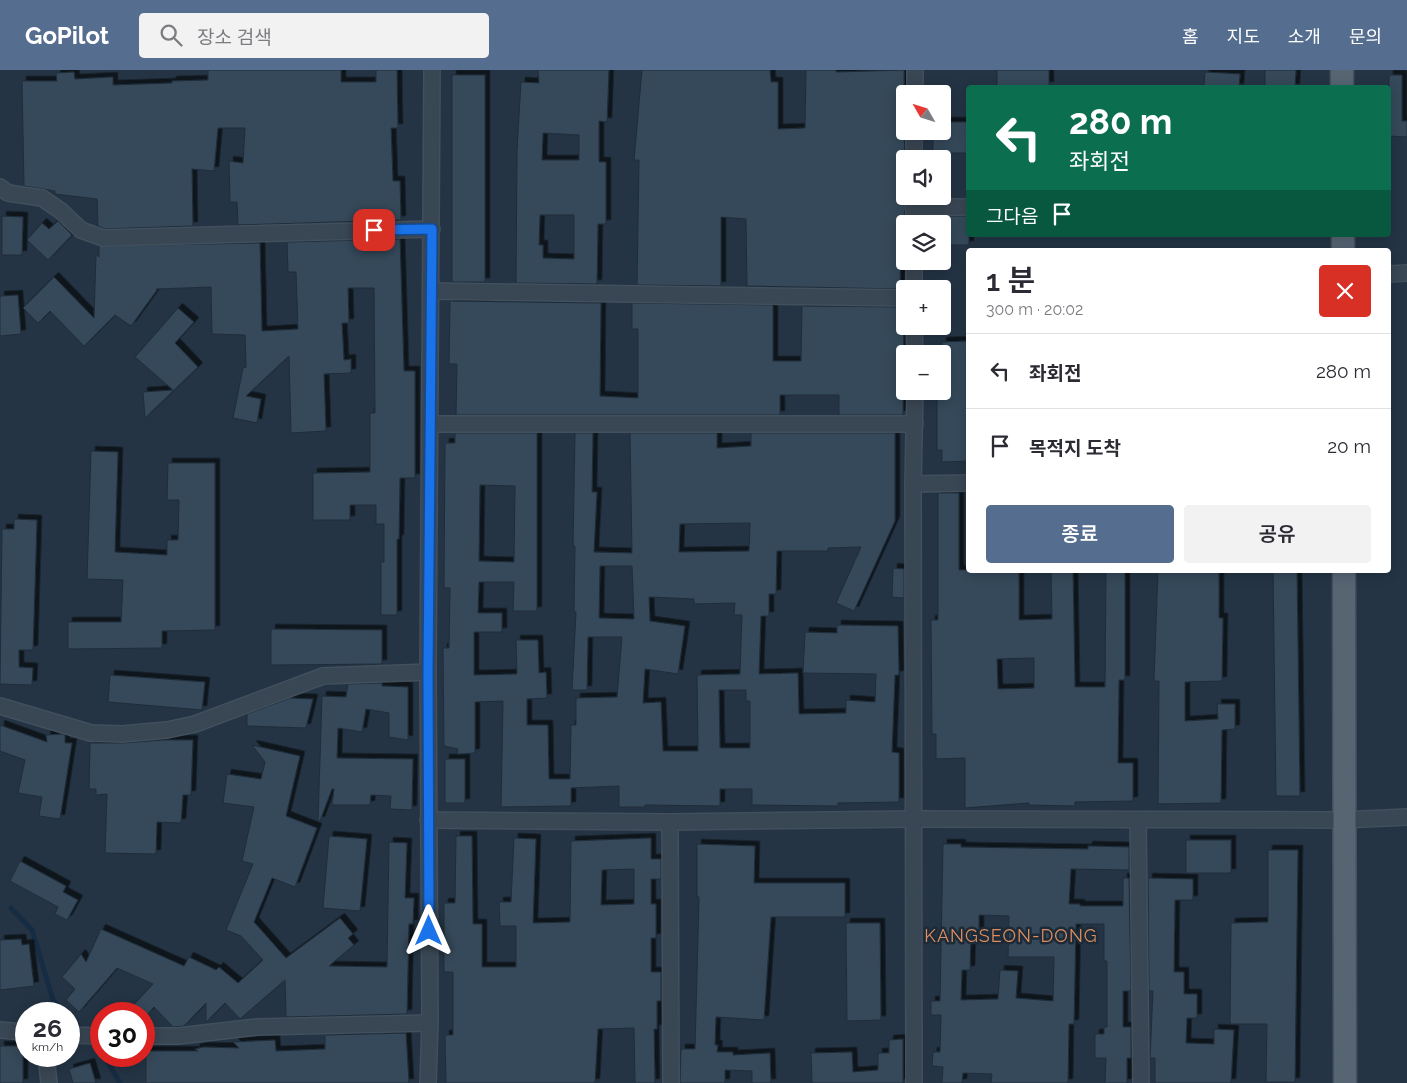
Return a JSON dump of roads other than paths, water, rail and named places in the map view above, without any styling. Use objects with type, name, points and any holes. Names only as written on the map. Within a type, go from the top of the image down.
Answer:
[{"type":"main road","points":[[1342,70],[1342,85]]},
{"type":"main road","points":[[1344,573],[1345,1083]]},
{"type":"street","points":[[428,1083],[430,1023],[428,672],[432,70]]},
{"type":"street","points":[[915,70],[915,85]]},
{"type":"street","points":[[0,187],[8,193],[42,198],[61,211],[80,230],[103,238],[432,229]]},
{"type":"street","points":[[947,205],[966,207]]},
{"type":"street","points":[[1391,274],[1407,273]]},
{"type":"street","points":[[432,291],[896,298]]},
{"type":"street","points":[[914,1083],[913,484],[915,400]]},
{"type":"street","points":[[431,424],[915,424]]},
{"type":"street","points":[[913,484],[966,483]]},
{"type":"street","points":[[0,706],[90,733],[122,734],[195,724],[323,676],[428,672]]},
{"type":"street","points":[[428,820],[670,822],[915,819],[1344,820],[1407,817]]},
{"type":"street","points":[[1138,820],[1141,1083]]},
{"type":"street","points":[[670,822],[671,1083]]},
{"type":"street","points":[[155,1036],[178,1036],[257,1027],[430,1023]]},
{"type":"street","points":[[0,1030],[15,1031]]},
{"type":"street","points":[[47,1067],[49,1083]]},
{"type":"waterway","points":[[11,908],[32,930],[55,1002]]},
{"type":"waterway","points":[[80,1029],[84,1033]]},
{"type":"waterway","points":[[111,1067],[120,1083]]},
{"type":"district","name":"KANGSEON-DONG","points":[[1011,936]]}]
